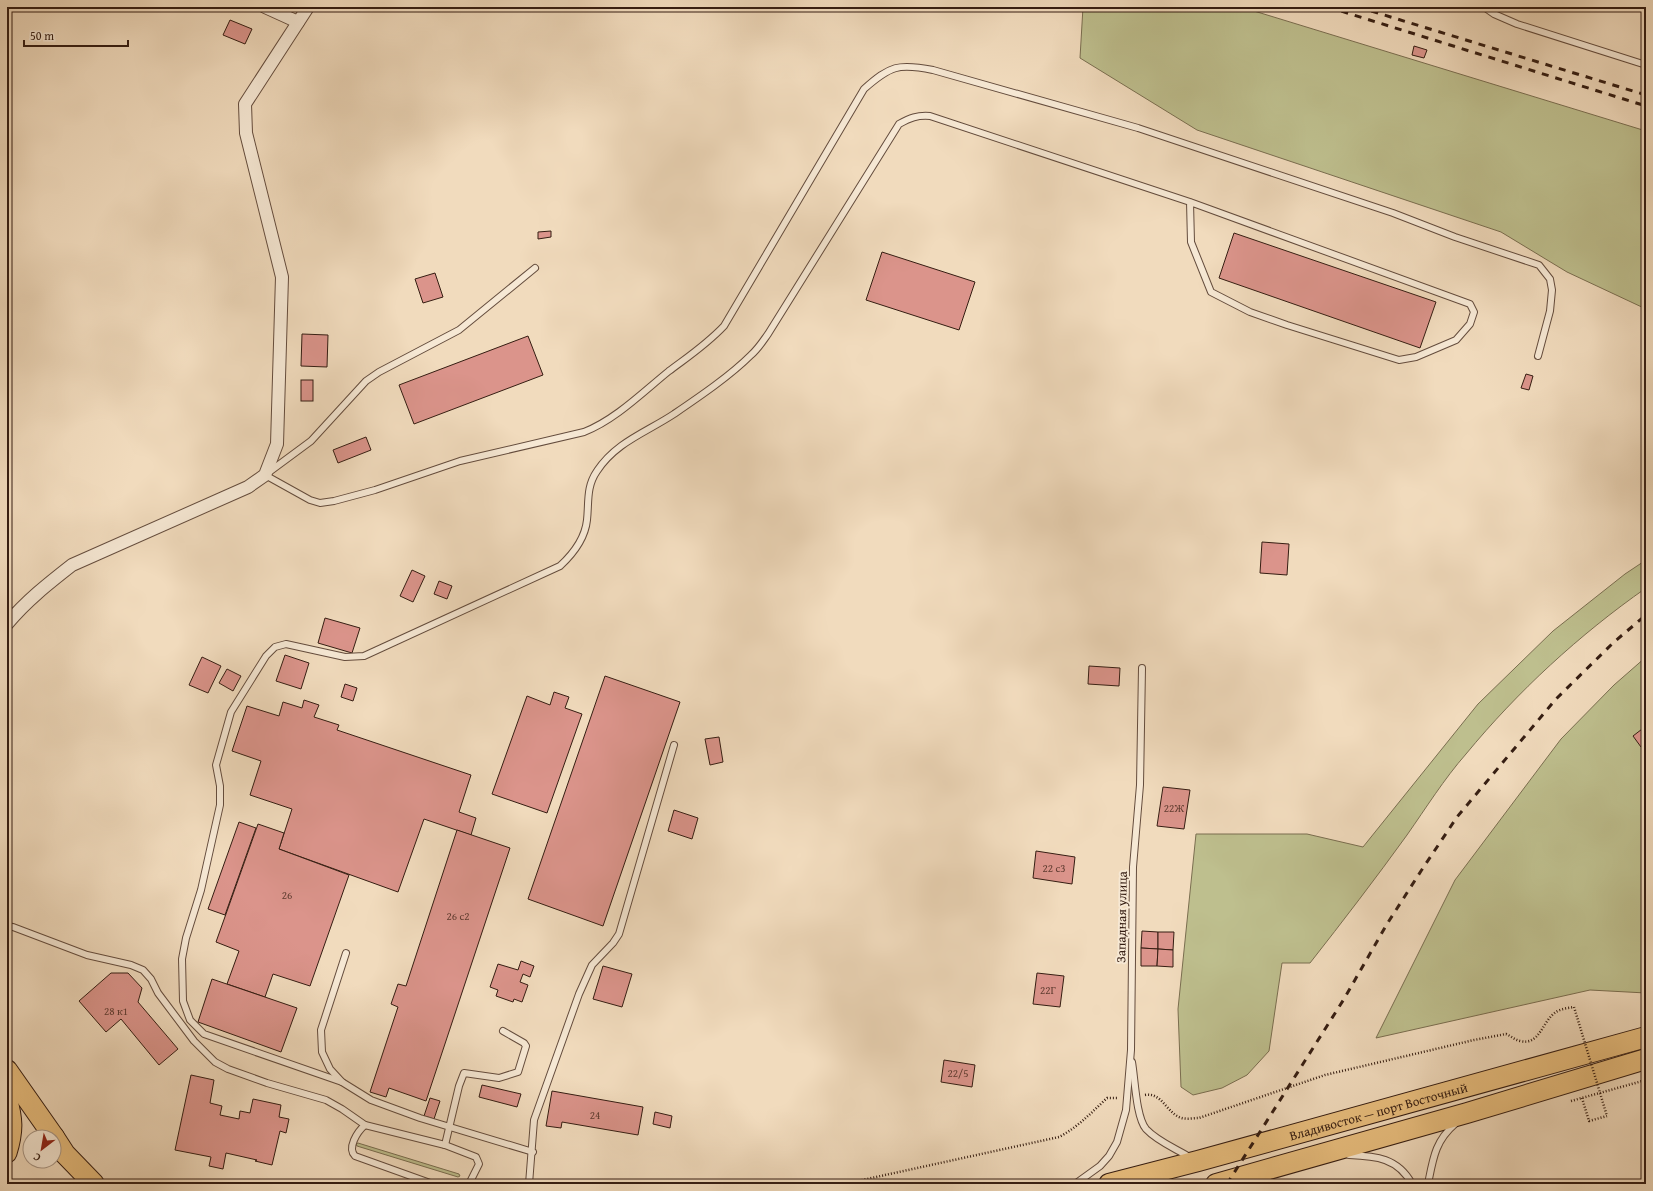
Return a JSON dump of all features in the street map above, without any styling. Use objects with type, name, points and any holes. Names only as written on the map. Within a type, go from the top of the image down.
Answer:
[{"type":"highway","name":"Владивосток — порт Восточный","points":[[1109,1184],[1198,1161],[1646,1037]]},
{"type":"highway","name":"Владивосток — порт Восточный","points":[[1216,1184],[1326,1154],[1646,1059]]},
{"type":"highway","points":[[7,1070],[48,1129]]},
{"type":"highway","points":[[62,1149],[94,1184]]},
{"type":"main road","points":[[7,1097],[13,1119],[7,1153]]},
{"type":"street","points":[[265,7],[298,22]]},
{"type":"street","points":[[10,616],[72,565],[248,487],[265,475],[277,444],[282,277],[246,133],[245,104],[308,7]]},
{"type":"lane","points":[[1484,7],[1494,14],[1517,24],[1646,64]]},
{"type":"lane","points":[[536,268],[459,330],[379,372],[366,381],[311,441],[265,475],[310,500],[320,503],[334,501],[375,490],[460,461],[584,432],[600,426],[710,341],[724,326],[864,89],[882,73],[896,67],[914,66],[933,70],[1138,128],[1394,213],[1455,237],[1539,265],[1550,279],[1552,290],[1550,311],[1538,356]]},
{"type":"lane","points":[[533,1152],[420,1118],[371,1100],[342,1082],[204,1034],[190,1020],[183,1001],[182,959],[186,938],[202,890],[220,805],[220,786],[216,765],[231,712],[266,656],[275,647],[286,644],[345,657],[364,656],[560,566],[569,558],[581,540],[587,522],[589,485],[597,471],[610,455],[624,442],[673,415],[736,369],[752,354],[768,334],[900,124],[919,115],[930,116],[1190,202],[1470,304],[1474,312],[1470,324],[1456,340],[1416,357],[1399,360],[1250,312],[1211,292],[1191,242],[1190,202]]},
{"type":"lane","name":"Западная улица","points":[[1075,1184],[1100,1166],[1109,1156],[1117,1142],[1123,1125],[1127,1098],[1130,1050],[1133,867],[1140,785],[1142,668]]},
{"type":"lane","points":[[530,1183],[534,1120],[578,994],[592,965],[613,943],[619,934],[674,745]]},
{"type":"lane","points":[[12,927],[86,955],[131,965],[143,970],[151,979],[158,993],[194,1041],[215,1062],[228,1069],[267,1083],[326,1100],[342,1109],[364,1125],[445,1145],[476,1157],[479,1164],[470,1184]]},
{"type":"lane","points":[[342,1082],[330,1069],[322,1052],[321,1030],[346,954]]},
{"type":"lane","points":[[445,1145],[459,1086],[464,1073],[499,1078],[518,1072],[526,1046],[524,1043],[503,1031]]},
{"type":"lane","name":"Западная улица","points":[[1130,1050],[1139,1113],[1146,1129],[1162,1142],[1198,1161]]},
{"type":"lane","points":[[1428,1184],[1435,1150],[1441,1138],[1467,1113]]},
{"type":"lane","points":[[364,1125],[351,1148],[351,1153],[355,1156],[433,1184]]},
{"type":"lane","points":[[1326,1154],[1373,1156],[1392,1162],[1406,1174],[1412,1184]]},
{"type":"path","points":[[1137,1096],[1151,1094],[1156,1096],[1180,1118],[1199,1118],[1325,1076],[1466,1042],[1506,1034],[1518,1041],[1528,1042],[1538,1037],[1547,1020],[1556,1012],[1574,1007],[1608,1116],[1589,1121],[1582,1098]]},
{"type":"path","points":[[1568,1102],[1646,1080]]},
{"type":"path","points":[[844,1184],[1059,1137],[1081,1124],[1106,1098],[1127,1098]]},
{"type":"green space","points":[[1083,7],[1241,7],[1646,131],[1646,309],[1567,272],[1501,232],[1197,130],[1080,58]]},
{"type":"green space","points":[[1646,560],[1646,588],[1597,625],[1550,665],[1486,731],[1450,773],[1407,835],[1310,963],[1282,963],[1269,1051],[1247,1075],[1222,1088],[1193,1095],[1181,1087],[1178,1009],[1196,834],[1307,834],[1363,847],[1478,704],[1553,631],[1625,574]]},
{"type":"green space","points":[[1646,657],[1646,993],[1590,990],[1376,1038],[1455,880],[1561,739],[1614,685]]},
{"type":"green space","points":[[358,1143],[459,1174],[460,1176],[458,1177],[357,1146],[356,1144]]},
{"type":"building","points":[[230,20],[252,29],[245,44],[223,35]]},
{"type":"building","points":[[1414,46],[1427,50],[1424,58],[1412,55]]},
{"type":"building","points":[[551,231],[551,237],[538,239],[538,232]]},
{"type":"building","points":[[1234,233],[1436,302],[1420,348],[1219,278]]},
{"type":"building","points":[[882,252],[975,282],[959,330],[866,300]]},
{"type":"building","points":[[435,273],[443,297],[423,303],[415,279]]},
{"type":"building","points":[[302,334],[328,335],[327,367],[301,366]]},
{"type":"building","points":[[528,336],[543,375],[414,424],[399,385]]},
{"type":"building","points":[[1526,374],[1533,376],[1529,390],[1521,388]]},
{"type":"building","points":[[301,380],[313,380],[313,401],[301,401]]},
{"type":"building","points":[[366,437],[371,450],[338,463],[333,450]]},
{"type":"building","points":[[1262,542],[1289,544],[1287,575],[1260,573]]},
{"type":"building","points":[[412,570],[425,576],[413,602],[400,596]]},
{"type":"building","points":[[439,581],[452,586],[447,599],[434,594]]},
{"type":"building","points":[[325,618],[360,628],[352,653],[318,643]]},
{"type":"building","points":[[285,655],[309,663],[301,689],[276,681]]},
{"type":"building","points":[[202,657],[221,666],[208,693],[189,685]]},
{"type":"building","points":[[1089,666],[1120,668],[1119,686],[1088,684]]},
{"type":"building","points":[[227,669],[241,676],[233,691],[219,683]]},
{"type":"building","points":[[605,676],[680,702],[603,926],[528,899]]},
{"type":"building","points":[[345,684],[357,688],[353,701],[341,697]]},
{"type":"building","points":[[554,692],[569,697],[565,708],[582,714],[547,813],[492,794],[527,696],[550,705]]},
{"type":"building","points":[[304,700],[319,705],[314,717],[339,725],[337,730],[471,775],[459,812],[476,818],[471,835],[424,819],[398,892],[279,849],[292,809],[250,795],[261,761],[232,751],[247,706],[279,716],[283,702],[302,708]]},
{"type":"building","points":[[1646,726],[1646,743],[1641,747],[1633,736]]},
{"type":"building","points":[[719,737],[723,762],[710,765],[705,739]]},
{"type":"building","points":[[1163,787],[1190,790],[1184,829],[1157,826]]},
{"type":"building","points":[[674,810],[698,818],[692,839],[668,831]]},
{"type":"building","points":[[239,822],[256,828],[225,915],[208,909]]},
{"type":"building","points":[[258,824],[284,833],[279,849],[349,875],[310,986],[273,974],[265,997],[227,984],[239,951],[216,942]]},
{"type":"building","points":[[457,830],[510,848],[426,1101],[389,1088],[386,1097],[370,1092],[398,1007],[391,1004],[398,984],[406,986]]},
{"type":"building","points":[[1036,851],[1075,857],[1072,884],[1033,878]]},
{"type":"building","points":[[1142,931],[1158,932],[1158,949],[1141,948]]},
{"type":"building","points":[[1158,932],[1174,932],[1173,950],[1158,949]]},
{"type":"building","points":[[1141,948],[1158,949],[1157,966],[1141,966]]},
{"type":"building","points":[[1158,949],[1173,950],[1173,967],[1157,966]]},
{"type":"building","points":[[521,961],[534,966],[530,977],[523,974],[520,982],[528,985],[522,1002],[514,999],[513,1002],[496,996],[498,990],[490,987],[498,964],[518,970]]},
{"type":"building","points":[[603,966],[632,974],[622,1007],[593,999]]},
{"type":"building","points":[[111,973],[128,973],[142,988],[138,1002],[178,1049],[159,1065],[121,1019],[106,1032],[79,1001]]},
{"type":"building","points":[[1037,973],[1064,976],[1060,1007],[1033,1004]]},
{"type":"building","points":[[212,979],[297,1008],[281,1052],[198,1022]]},
{"type":"building","points":[[944,1060],[975,1065],[972,1087],[941,1082]]},
{"type":"building","points":[[191,1075],[214,1080],[210,1103],[222,1106],[220,1115],[239,1119],[240,1111],[250,1113],[253,1099],[281,1105],[279,1117],[289,1119],[286,1133],[280,1131],[272,1165],[226,1153],[223,1169],[209,1166],[211,1157],[175,1150]]},
{"type":"building","points":[[482,1085],[521,1094],[517,1107],[479,1097]]},
{"type":"building","points":[[552,1091],[643,1107],[638,1135],[562,1122],[561,1128],[546,1126]]},
{"type":"building","points":[[430,1098],[440,1101],[434,1119],[424,1116]]},
{"type":"building","points":[[655,1112],[672,1116],[670,1128],[653,1124]]},
{"type":"railway","points":[[1328,7],[1646,106]]},
{"type":"railway","points":[[1358,7],[1646,95]]},
{"type":"railway","points":[[1227,1184],[1344,999],[1387,924],[1457,817],[1556,699],[1614,642],[1646,615]]}]
